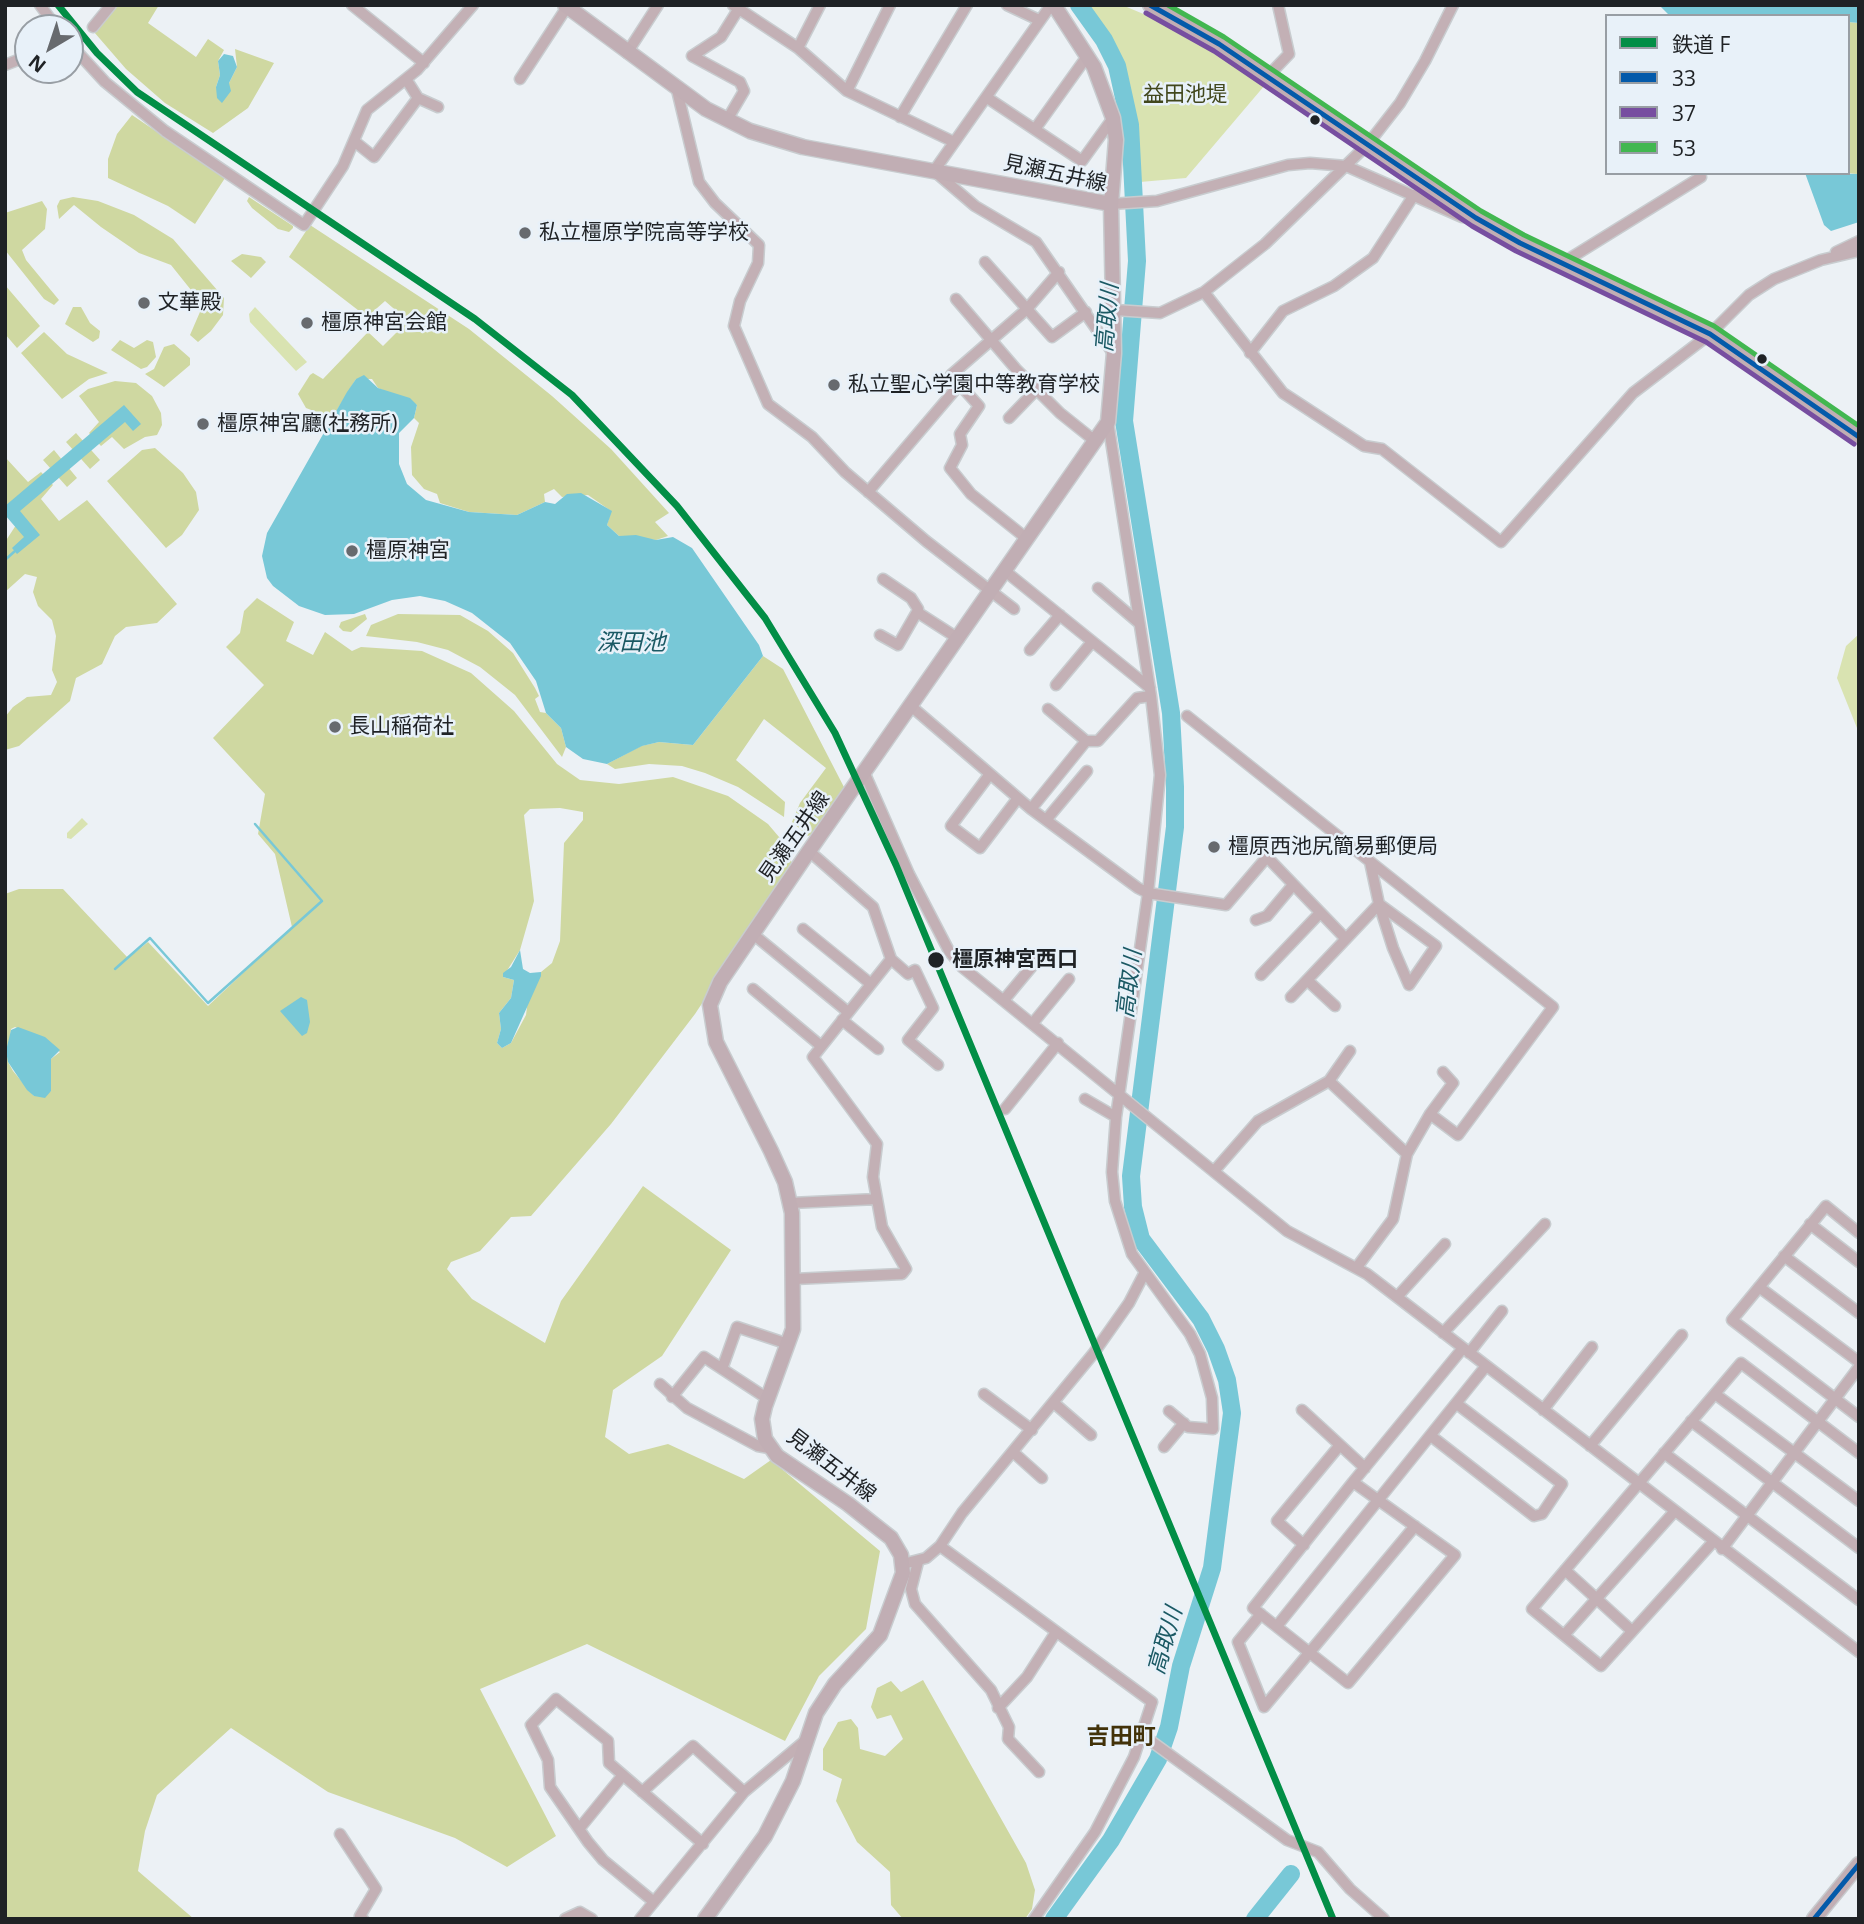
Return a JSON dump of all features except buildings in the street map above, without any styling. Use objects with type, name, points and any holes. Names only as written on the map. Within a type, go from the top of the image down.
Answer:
[{"type":"main road","points":[[1052,5],[1088,55],[1103,86],[1113,118],[1116,204]]},
{"type":"main road","points":[[1150,5],[1268,76],[1476,218],[1567,266],[1710,334],[1859,438]]},
{"type":"main road","name":"見瀬五井線","points":[[566,6],[677,90],[727,120],[776,140],[1116,204],[1118,310],[1108,422],[752,934],[714,993],[710,1018],[716,1042],[771,1151],[791,1203],[794,1318],[788,1345],[762,1419],[769,1448],[883,1531],[898,1548],[903,1564]]},
{"type":"main road","points":[[705,1919],[765,1836],[793,1781],[816,1713],[835,1684],[874,1643],[887,1624],[903,1573],[903,1564]]},
{"type":"main road","points":[[1814,1919],[1859,1864]]},
{"type":"street","points":[[93,27],[111,5]]},
{"type":"street","points":[[352,5],[424,63]]},
{"type":"street","points":[[84,59],[105,82],[165,131],[304,225],[338,175],[367,110],[424,63],[473,5]]},
{"type":"street","points":[[627,53],[658,5]]},
{"type":"street","points":[[798,48],[820,5]]},
{"type":"street","points":[[847,91],[890,5]]},
{"type":"street","points":[[900,117],[967,5]]},
{"type":"street","points":[[1007,5],[1039,20]]},
{"type":"street","points":[[1052,5],[934,171],[975,206],[1029,235],[1059,272],[1114,353]]},
{"type":"street","points":[[1268,76],[1289,54],[1278,5]]},
{"type":"street","points":[[1118,310],[1160,313],[1204,292],[1265,244],[1368,144],[1400,103],[1453,5]]},
{"type":"street","points":[[520,79],[566,6]]},
{"type":"street","points":[[727,120],[744,91],[740,82],[692,56],[721,37],[738,6],[798,48],[847,91],[954,142]]},
{"type":"street","points":[[1035,130],[1088,55]]},
{"type":"street","points":[[406,79],[418,99],[438,107]]},
{"type":"street","points":[[677,90],[699,182],[715,203],[759,245],[758,263],[740,301],[734,326],[763,395],[778,413],[812,437],[832,460],[868,492],[1014,609]]},
{"type":"street","points":[[986,97],[1082,161],[1113,118]]},
{"type":"street","points":[[354,141],[374,157],[418,99]]},
{"type":"street","points":[[1116,204],[1157,201],[1288,164],[1346,166],[1462,217],[1476,218]]},
{"type":"street","points":[[1567,266],[1572,257],[1700,177]]},
{"type":"street","points":[[1250,353],[1283,311],[1334,286],[1373,258],[1414,195]]},
{"type":"street","points":[[1204,292],[1283,393],[1364,446],[1382,449],[1501,542],[1633,393],[1710,334],[1749,295],[1774,279],[1859,241]]},
{"type":"street","points":[[1821,260],[1859,251]]},
{"type":"street","points":[[985,262],[1052,337],[1086,312]]},
{"type":"street","points":[[1026,538],[971,494],[950,468],[962,445],[960,435],[979,406],[951,375],[1027,309],[1059,272]]},
{"type":"street","points":[[956,299],[1036,390],[1060,414],[1095,440]]},
{"type":"street","points":[[868,492],[960,384]]},
{"type":"street","points":[[1009,418],[1036,390]]},
{"type":"street","points":[[1108,422],[1151,692],[1160,775],[1150,893],[1123,1095],[1116,1116],[1112,1172],[1115,1201],[1121,1228],[1144,1274],[1190,1334],[1207,1377],[1213,1429],[1188,1427],[1169,1411]]},
{"type":"street","points":[[1005,571],[1151,692]]},
{"type":"street","points":[[880,635],[898,645],[919,609],[911,598],[883,579]]},
{"type":"street","points":[[1098,588],[1139,623]]},
{"type":"street","points":[[917,612],[959,639]]},
{"type":"street","points":[[1030,650],[1060,615]]},
{"type":"street","points":[[1056,685],[1092,642]]},
{"type":"street","points":[[1048,709],[1086,741],[1098,741],[1137,698],[1151,692]]},
{"type":"street","points":[[912,707],[1046,820],[1150,893],[1226,905],[1267,857],[1346,939]]},
{"type":"street","points":[[1187,716],[1553,1007],[1458,1135],[1430,1114]]},
{"type":"street","points":[[1031,808],[1086,741]]},
{"type":"street","points":[[1046,820],[1087,771]]},
{"type":"street","points":[[865,774],[904,864],[948,951],[962,967],[1153,1118],[1296,1237],[1357,1267],[1859,1653]]},
{"type":"street","points":[[990,774],[951,826],[980,848],[1018,798]]},
{"type":"street","points":[[809,851],[873,907],[891,959],[908,974],[915,970],[933,1008],[908,1040],[938,1065]]},
{"type":"street","points":[[1370,862],[1380,904],[1393,948],[1409,985],[1436,946],[1380,904]]},
{"type":"street","points":[[1256,920],[1266,916],[1293,886]]},
{"type":"street","points":[[1291,997],[1380,904]]},
{"type":"street","points":[[1261,975],[1320,913]]},
{"type":"street","points":[[803,929],[871,984]]},
{"type":"street","points":[[752,934],[845,1016],[878,1049]]},
{"type":"street","points":[[794,1279],[902,1274],[906,1269],[887,1240],[877,1199],[873,1177],[877,1144],[813,1057],[891,959]]},
{"type":"street","points":[[1004,1000],[1038,959]]},
{"type":"street","points":[[1033,1023],[1069,979]]},
{"type":"street","points":[[1307,980],[1335,1006]]},
{"type":"street","points":[[753,989],[821,1046]]},
{"type":"street","points":[[1005,1109],[1058,1043]]},
{"type":"street","points":[[1215,1170],[1258,1121],[1329,1081],[1350,1051]]},
{"type":"street","points":[[1357,1267],[1393,1219],[1407,1154],[1430,1114],[1453,1083],[1443,1072]]},
{"type":"street","points":[[1329,1081],[1407,1154]]},
{"type":"street","points":[[1085,1100],[1116,1116]]},
{"type":"street","points":[[791,1203],[877,1199]]},
{"type":"street","points":[[1859,1233],[1826,1206],[1732,1320],[1859,1417]]},
{"type":"street","points":[[1443,1333],[1545,1224]]},
{"type":"street","points":[[1810,1224],[1859,1262]]},
{"type":"street","points":[[1397,1297],[1445,1244]]},
{"type":"street","points":[[1784,1255],[1859,1313]]},
{"type":"street","points":[[903,1564],[918,1562],[940,1546],[962,1513],[1054,1403],[1121,1316],[1144,1274]]},
{"type":"street","points":[[1759,1287],[1859,1364],[1835,1399],[1817,1423],[1795,1453],[1747,1516],[1632,1631],[1601,1667],[1532,1609],[1741,1363],[1817,1423],[1859,1453]]},
{"type":"street","points":[[1353,1482],[1455,1555],[1348,1683],[1253,1608],[1353,1482],[1502,1311]]},
{"type":"street","points":[[722,1369],[737,1326],[788,1345]]},
{"type":"street","points":[[1590,1446],[1682,1335]]},
{"type":"street","points":[[1543,1410],[1592,1348]]},
{"type":"street","points":[[672,1397],[704,1357],[768,1399]]},
{"type":"street","points":[[1277,1626],[1486,1366]]},
{"type":"street","points":[[660,1384],[672,1397],[758,1446],[769,1448]]},
{"type":"street","points":[[984,1394],[1032,1430]]},
{"type":"street","points":[[1715,1394],[1859,1501]]},
{"type":"street","points":[[1054,1403],[1091,1435]]},
{"type":"street","points":[[1431,1436],[1534,1516],[1542,1514],[1562,1484],[1457,1404]]},
{"type":"street","points":[[1302,1410],[1365,1468]]},
{"type":"street","points":[[1691,1421],[1859,1548]]},
{"type":"street","points":[[1164,1447],[1184,1423]]},
{"type":"street","points":[[1304,1545],[1277,1521],[1340,1445]]},
{"type":"street","points":[[1013,1452],[1042,1478]]},
{"type":"street","points":[[1664,1452],[1859,1600]]},
{"type":"street","points":[[1565,1634],[1674,1512]]},
{"type":"street","points":[[1261,1614],[1238,1642],[1264,1707],[1415,1526]]},
{"type":"street","points":[[940,1546],[1152,1702],[1146,1737],[1094,1832],[1034,1919]]},
{"type":"street","points":[[918,1562],[911,1597],[991,1690],[1009,1727],[1008,1739],[1039,1772]]},
{"type":"street","points":[[1565,1570],[1632,1631]]},
{"type":"street","points":[[998,1708],[1027,1677],[1056,1632]]},
{"type":"street","points":[[654,1902],[594,1852],[550,1787],[548,1760],[531,1726],[556,1699],[608,1741],[609,1763],[703,1844]]},
{"type":"street","points":[[1146,1737],[1287,1840],[1318,1852],[1350,1889],[1384,1919]]},
{"type":"street","points":[[640,1919],[744,1792],[806,1740]]},
{"type":"street","points":[[642,1792],[693,1746],[744,1792]]},
{"type":"street","points":[[579,1829],[623,1775]]},
{"type":"street","points":[[340,1834],[376,1889],[360,1916],[363,1919]]},
{"type":"street","points":[[565,1919],[580,1912],[592,1919]]},
{"type":"green space","points":[[117,5],[159,5],[148,23],[196,57],[208,39],[224,50],[218,61],[220,75],[216,87],[229,83],[237,67],[235,49],[274,63],[248,108],[213,133],[165,103],[126,69],[94,32]]},
{"type":"green space","name":"益田池堤","points":[[1089,5],[1122,5],[1196,36],[1265,85],[1186,178],[1140,182],[1130,91],[1121,61]]},
{"type":"green space","points":[[1850,22],[1859,23],[1857,174],[1850,173]]},
{"type":"green space","points":[[132,115],[225,178],[195,224],[168,206],[108,178],[108,159],[117,134]]},
{"type":"green space","points":[[73,197],[98,201],[134,215],[173,239],[224,298],[223,315],[211,331],[198,342],[190,335],[203,305],[171,265],[139,253],[74,205],[59,219],[57,206],[60,200]]},
{"type":"green space","points":[[249,197],[293,228],[289,232],[278,229],[252,208],[247,201]]},
{"type":"green space","points":[[42,201],[47,209],[45,229],[22,250],[26,260],[59,300],[54,305],[44,299],[5,250],[5,213]]},
{"type":"green space","points":[[310,225],[469,329],[552,396],[611,449],[669,513],[655,522],[668,536],[656,540],[619,536],[607,525],[611,511],[588,495],[562,497],[554,489],[544,494],[545,502],[517,515],[469,512],[440,503],[437,494],[424,489],[412,475],[411,447],[419,423],[414,418],[417,405],[378,388],[372,379],[356,379],[332,418],[306,408],[298,394],[310,375],[313,373],[323,379],[368,332],[383,346],[408,321],[385,301],[367,317],[289,257]]},
{"type":"green space","points":[[242,254],[261,257],[266,262],[251,278],[231,261]]},
{"type":"green space","points":[[5,285],[40,326],[17,348],[5,334]]},
{"type":"green space","points":[[73,307],[81,307],[90,323],[100,331],[99,338],[93,342],[65,324]]},
{"type":"green space","points":[[255,307],[307,362],[296,371],[250,322],[249,314]]},
{"type":"green space","points":[[44,332],[67,354],[108,373],[89,379],[62,399],[21,353]]},
{"type":"green space","points":[[120,340],[134,348],[147,340],[153,342],[156,357],[147,367],[141,369],[111,350]]},
{"type":"green space","points":[[174,344],[190,358],[190,365],[164,387],[145,374],[154,369],[164,347]]},
{"type":"green space","points":[[115,381],[136,383],[152,396],[161,413],[162,425],[157,435],[145,437],[124,449],[112,437],[101,446],[89,433],[99,422],[79,396],[88,389]]},
{"type":"green space","points":[[76,433],[100,460],[90,469],[66,442]]},
{"type":"green space","points":[[155,448],[183,473],[196,492],[199,510],[182,535],[166,548],[107,481],[142,450]]},
{"type":"green space","points":[[54,450],[77,478],[67,487],[43,460]]},
{"type":"green space","points":[[5,457],[28,482],[41,472],[53,485],[41,499],[59,521],[87,500],[177,604],[157,623],[126,627],[115,636],[102,664],[76,678],[70,701],[19,746],[5,750],[5,717],[27,697],[51,695],[57,682],[52,670],[56,636],[52,620],[38,606],[33,592],[37,577],[25,574],[5,592],[5,542],[18,522],[5,508]]},
{"type":"green space","points":[[257,598],[294,622],[286,641],[313,655],[325,632],[352,651],[361,647],[422,651],[471,673],[514,711],[557,764],[580,780],[619,784],[673,777],[728,796],[768,824],[785,844],[793,866],[695,1014],[611,1124],[531,1216],[511,1217],[480,1251],[451,1262],[447,1269],[472,1299],[545,1343],[561,1301],[643,1186],[731,1250],[662,1356],[613,1390],[605,1437],[629,1454],[668,1444],[744,1479],[771,1460],[880,1551],[866,1629],[819,1676],[785,1741],[587,1644],[480,1689],[556,1836],[507,1867],[455,1838],[328,1792],[231,1728],[157,1795],[145,1831],[138,1871],[194,1919],[5,1919],[5,894],[19,889],[63,889],[128,958],[148,942],[208,1006],[292,927],[275,854],[258,834],[265,794],[213,738],[264,685],[226,647],[240,633],[244,611]],"holes":[[[560,808],[583,812],[583,820],[564,843],[560,941],[552,963],[541,972],[528,999],[526,1015],[511,1043],[502,1048],[497,1043],[501,1029],[499,1013],[511,998],[514,980],[503,977],[520,950],[534,901],[524,815],[530,809]],[[15,1027],[60,1052],[51,1059],[51,1091],[34,1096],[13,1071],[8,1062],[11,1029]]]},
{"type":"green space","points":[[365,614],[367,619],[351,632],[343,631],[339,627],[341,622]]},
{"type":"green space","points":[[398,614],[460,615],[488,631],[513,653],[539,696],[535,699],[540,712],[546,713],[561,728],[566,747],[562,757],[515,695],[480,667],[448,650],[417,642],[366,636],[371,625]]},
{"type":"green space","points":[[1859,634],[1859,733],[1837,678],[1846,646]]},
{"type":"green space","points":[[763,656],[783,669],[846,791],[815,833],[808,836],[792,822],[800,803],[826,768],[764,719],[736,760],[785,802],[784,817],[738,787],[682,766],[649,764],[615,769],[607,764],[641,746],[659,742],[693,745]]},
{"type":"green space","points":[[82,818],[88,824],[71,839],[67,838],[67,833]]},
{"type":"green space","points":[[923,1680],[1026,1863],[1035,1890],[1032,1909],[1025,1919],[903,1919],[891,1905],[890,1872],[857,1842],[836,1801],[842,1779],[823,1770],[823,1749],[838,1722],[851,1719],[858,1728],[860,1749],[885,1756],[903,1739],[891,1715],[877,1719],[871,1707],[877,1688],[891,1681],[901,1692]]},
{"type":"water","points":[[1659,5],[1859,5],[1859,23],[1850,22],[1850,14],[1668,14]]},
{"type":"water","points":[[224,54],[233,56],[237,67],[229,83],[231,91],[222,103],[217,98],[216,87],[220,75],[218,61]]},
{"type":"water","points":[[1859,174],[1859,222],[1831,231],[1824,225],[1806,175]]},
{"type":"water","name":"深田池","points":[[364,375],[378,388],[410,398],[417,405],[414,418],[399,433],[399,464],[407,484],[426,500],[469,512],[517,515],[545,502],[555,504],[567,494],[581,493],[612,511],[607,525],[619,536],[636,535],[656,540],[673,537],[692,548],[759,645],[763,656],[693,745],[659,742],[642,746],[607,764],[583,759],[566,747],[561,728],[546,713],[536,681],[510,643],[472,613],[445,601],[420,596],[392,600],[354,614],[325,615],[299,606],[273,586],[267,578],[262,556],[267,533],[347,392],[356,379]]},
{"type":"water","points":[[124,405],[141,424],[133,431],[125,422],[20,511],[40,535],[17,554],[12,548],[24,537],[5,515],[5,506]]},
{"type":"water","points":[[520,950],[523,969],[530,973],[541,972],[541,976],[511,1043],[502,1048],[497,1043],[501,1029],[499,1013],[511,998],[514,980],[503,977],[503,973],[511,967]]},
{"type":"water","points":[[301,997],[307,1000],[310,1022],[307,1033],[302,1036],[280,1011]]},
{"type":"water","points":[[18,1027],[45,1037],[60,1050],[51,1059],[51,1091],[45,1098],[34,1096],[27,1090],[8,1062],[6,1051],[11,1030]]},
{"type":"waterway","name":"高取川","points":[[1054,1919],[1111,1840],[1158,1759],[1169,1727],[1181,1666],[1212,1568],[1232,1413],[1227,1380],[1216,1349],[1201,1319],[1141,1239],[1133,1207],[1131,1176],[1175,827],[1175,787],[1171,713],[1124,421],[1137,261],[1130,125],[1117,66],[1104,40],[1079,5]]},
{"type":"waterway","points":[[5,560],[15,551]]},
{"type":"waterway","points":[[115,969],[150,938],[208,1003],[322,901],[255,824]]},
{"type":"waterway","points":[[1255,1919],[1291,1874]]},
{"type":"rail line","name":"F","points":[[58,5],[97,53],[137,92],[475,319],[572,395],[677,506],[765,618],[835,733],[896,865],[1333,1919]]},
{"type":"transit line","name":"33","points":[[1150,5],[1219,44],[1476,218],[1520,243],[1710,334],[1859,437]]},
{"type":"transit line","name":"53","points":[[1168,5],[1224,37],[1481,211],[1524,235],[1714,326],[1859,426]]},
{"type":"transit line","name":"37","points":[[1146,13],[1214,51],[1472,226],[1516,251],[1706,342],[1854,444]]},
{"type":"transit line","name":"33","points":[[1814,1919],[1859,1864]]},
{"type":"place","name":"私立橿原学院高等学校","points":[[525,233]]},
{"type":"place","name":"文華殿","points":[[144,303]]},
{"type":"place","name":"橿原神宮会館","points":[[307,323]]},
{"type":"place","name":"私立聖心学園中等教育学校","points":[[834,385]]},
{"type":"place","name":"橿原神宮廳(社務所)","points":[[203,424]]},
{"type":"place","name":"橿原神宮","points":[[352,551]]},
{"type":"place","name":"長山稲荷社","points":[[335,727]]},
{"type":"place","name":"橿原西池尻簡易郵便局","points":[[1214,847]]},
{"type":"place","name":"橿原神宮西口","points":[[936,960]]},
{"type":"district","name":"吉田町","points":[[1121,1737]]}]
